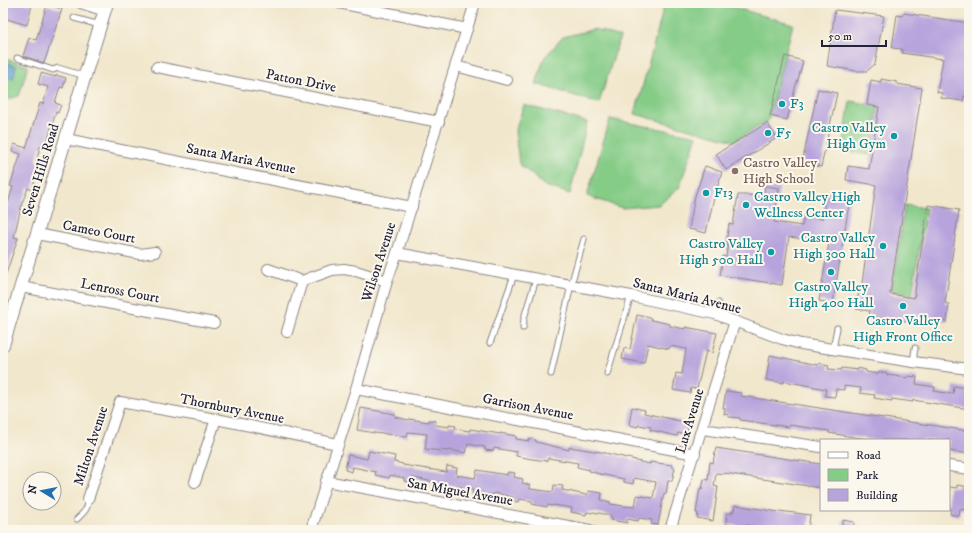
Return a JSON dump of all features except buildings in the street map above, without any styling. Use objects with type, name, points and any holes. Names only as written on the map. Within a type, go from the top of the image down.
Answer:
[{"type":"street","points":[[81,3],[106,7]]},
{"type":"street","points":[[339,3],[371,6],[467,29]]},
{"type":"street","name":"Wilson Avenue","points":[[311,530],[356,389],[387,281],[439,122],[475,3]]},
{"type":"street","name":"Seven Hills Road","points":[[3,345],[6,325],[21,287],[106,7]]},
{"type":"street","points":[[456,66],[507,80]]},
{"type":"street","name":"Patton Drive","points":[[158,67],[439,122]]},
{"type":"street","name":"Santa Maria Avenue","points":[[66,138],[200,166],[412,207]]},
{"type":"street","name":"Cameo Court","points":[[37,234],[140,254],[155,252]]},
{"type":"street","name":"Santa Maria Avenue","points":[[397,253],[631,296],[715,314],[735,320],[782,339],[801,344],[913,362],[969,369]]},
{"type":"street","points":[[268,270],[302,280],[332,270],[344,269],[356,271],[387,281]]},
{"type":"street","points":[[287,332],[302,280]]},
{"type":"street","name":"Lenross Court","points":[[21,287],[214,323]]},
{"type":"street","name":"Lux Avenue","points":[[670,530],[703,429],[735,320]]},
{"type":"street","name":"Garrison Avenue","points":[[356,389],[695,454]]},
{"type":"street","name":"Thornbury Avenue","points":[[120,402],[216,419],[338,444]]},
{"type":"street","name":"Milton Avenue","points":[[88,499],[120,402]]},
{"type":"street","points":[[195,482],[216,419]]},
{"type":"street","points":[[703,429],[820,447]]},
{"type":"street","points":[[950,466],[969,469]]},
{"type":"street","name":"San Miguel Avenue","points":[[326,482],[590,530]]},
{"type":"lane","points":[[74,18],[101,26]]},
{"type":"lane","points":[[17,58],[53,70],[58,68],[85,76]]},
{"type":"lane","points":[[551,374],[571,285],[584,239]]},
{"type":"lane","points":[[490,343],[514,275]]},
{"type":"lane","points":[[523,328],[524,318],[536,279]]},
{"type":"lane","points":[[607,374],[631,296]]},
{"type":"lane","points":[[715,314],[718,303]]},
{"type":"lane","points":[[833,349],[837,328]]},
{"type":"lane","points":[[913,362],[915,348]]},
{"type":"lane","points":[[77,519],[87,509],[89,504],[88,499]]},
{"type":"green space","points":[[665,3],[718,3],[793,24],[768,121],[734,141],[635,114]]},
{"type":"green space","points":[[595,29],[620,37],[599,103],[536,84],[544,58],[563,37]]},
{"type":"green space","points":[[3,58],[28,66],[19,96],[3,101]]},
{"type":"green space","points":[[850,101],[878,106],[871,155],[842,151]]},
{"type":"green space","points":[[524,105],[587,122],[570,194],[545,186],[519,164],[515,130]]},
{"type":"green space","points":[[610,119],[697,136],[679,188],[659,205],[622,208],[587,196]]},
{"type":"green space","points":[[905,205],[926,208],[912,295],[892,291]]},
{"type":"water","points":[[3,62],[16,66],[13,79],[3,76]]},
{"type":"place","name":"F3","points":[[782,104]]},
{"type":"place","name":"F5","points":[[768,133]]},
{"type":"place","name":"Castro Valley High Gym","points":[[894,136]]},
{"type":"place","name":"Castro Valley High School","points":[[735,171]]},
{"type":"place","name":"F13","points":[[706,193]]},
{"type":"place","name":"Castro Valley High Wellness Center","points":[[746,205]]},
{"type":"place","name":"Castro Valley High 300 Hall","points":[[883,246]]},
{"type":"place","name":"Castro Valley High 500 Hall","points":[[771,252]]},
{"type":"place","name":"Castro Valley High 400 Hall","points":[[831,272]]},
{"type":"place","name":"Castro Valley High Front Office","points":[[903,306]]}]
